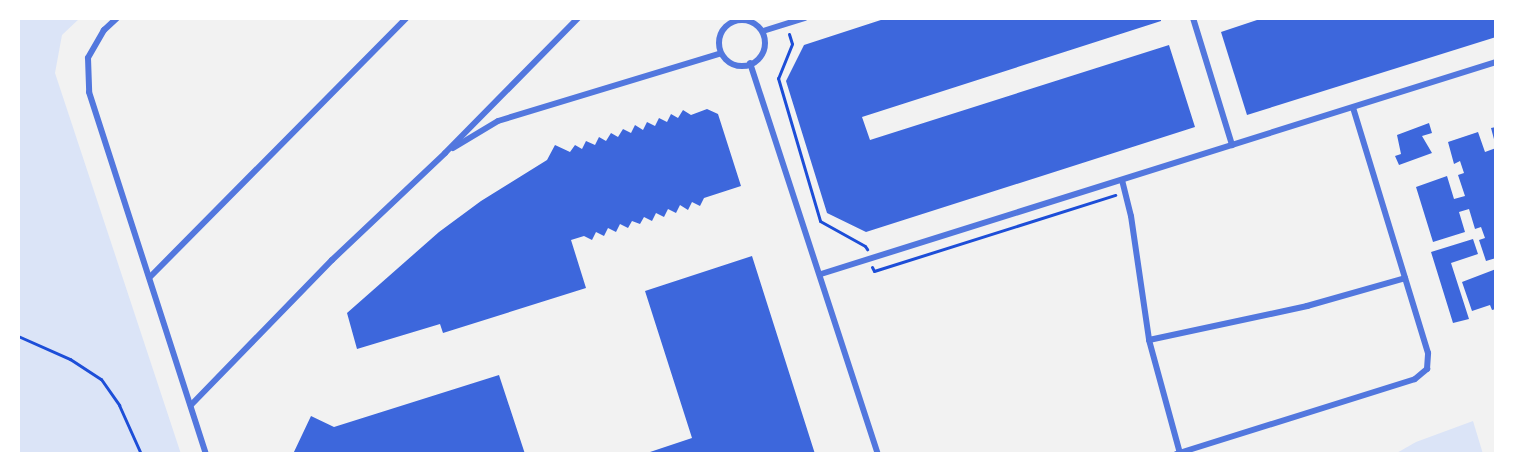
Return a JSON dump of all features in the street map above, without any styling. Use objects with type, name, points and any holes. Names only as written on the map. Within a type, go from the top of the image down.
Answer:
[{"type":"street","points":[[117,18],[104,30],[88,57],[89,92],[206,454]]},
{"type":"street","points":[[150,277],[406,18]]},
{"type":"street","points":[[190,405],[332,260],[445,153],[578,18]]},
{"type":"street","points":[[763,31],[805,18]]},
{"type":"street","points":[[1193,18],[1232,146]]},
{"type":"street","points":[[737,20],[755,23],[763,31],[765,47],[750,63],[737,65],[727,62],[719,54],[719,36],[726,27],[737,20]]},
{"type":"street","points":[[445,153],[498,121],[719,54]]},
{"type":"street","points":[[821,274],[1496,62]]},
{"type":"street","points":[[750,63],[821,274],[878,454]]},
{"type":"street","points":[[1122,180],[1126,192],[1149,340],[1178,453],[1414,379],[1427,369],[1428,353],[1353,108]]},
{"type":"street","points":[[1149,340],[1307,306],[1405,278]]},
{"type":"path","points":[[786,24],[792,44],[778,78],[820,221],[866,246],[874,272],[1126,192]]},
{"type":"path","points":[[18,336],[70,359],[100,379],[119,405],[141,454]]},
{"type":"shaded area","points":[[18,18],[80,18],[62,35],[55,73],[181,454],[18,454]]},
{"type":"shaded area","points":[[1473,421],[1483,454],[1395,454],[1416,442]]},
{"type":"building","points":[[887,18],[1161,18],[1161,21],[862,117],[870,140],[1169,45],[1195,127],[866,232],[827,213],[786,81],[804,45]]},
{"type":"building","points":[[1263,18],[1496,18],[1496,37],[1247,115],[1221,32]]},
{"type":"building","points":[[707,109],[718,114],[741,186],[704,198],[700,206],[692,202],[688,210],[680,205],[676,213],[668,209],[664,217],[656,213],[652,221],[644,217],[640,224],[632,221],[628,228],[620,224],[616,232],[608,228],[604,236],[596,232],[592,240],[584,236],[571,240],[586,288],[443,333],[440,324],[357,349],[347,313],[439,232],[481,201],[547,160],[555,145],[570,152],[575,145],[582,149],[586,141],[595,145],[599,137],[606,141],[611,133],[618,137],[623,129],[631,133],[635,125],[643,130],[647,122],[655,126],[659,118],[667,122],[671,114],[678,118],[683,110],[691,115]]},
{"type":"building","points":[[1429,123],[1432,133],[1422,136],[1432,153],[1399,165],[1395,156],[1401,154],[1397,135]]},
{"type":"building","points":[[1496,127],[1496,143],[1495,143],[1491,128]]},
{"type":"building","points":[[1478,132],[1485,152],[1496,148],[1496,258],[1486,261],[1479,240],[1485,238],[1481,227],[1475,229],[1469,209],[1459,212],[1465,232],[1433,242],[1416,187],[1447,176],[1454,199],[1465,196],[1458,175],[1464,173],[1460,161],[1454,164],[1448,142]]},
{"type":"building","points":[[1473,239],[1478,254],[1451,263],[1469,319],[1453,323],[1431,252]]},
{"type":"building","points":[[752,256],[815,454],[644,454],[692,438],[645,291]]},
{"type":"building","points":[[1496,269],[1496,309],[1492,310],[1490,305],[1472,311],[1462,282]]},
{"type":"building","points":[[499,375],[525,454],[293,454],[311,416],[334,427]]}]
